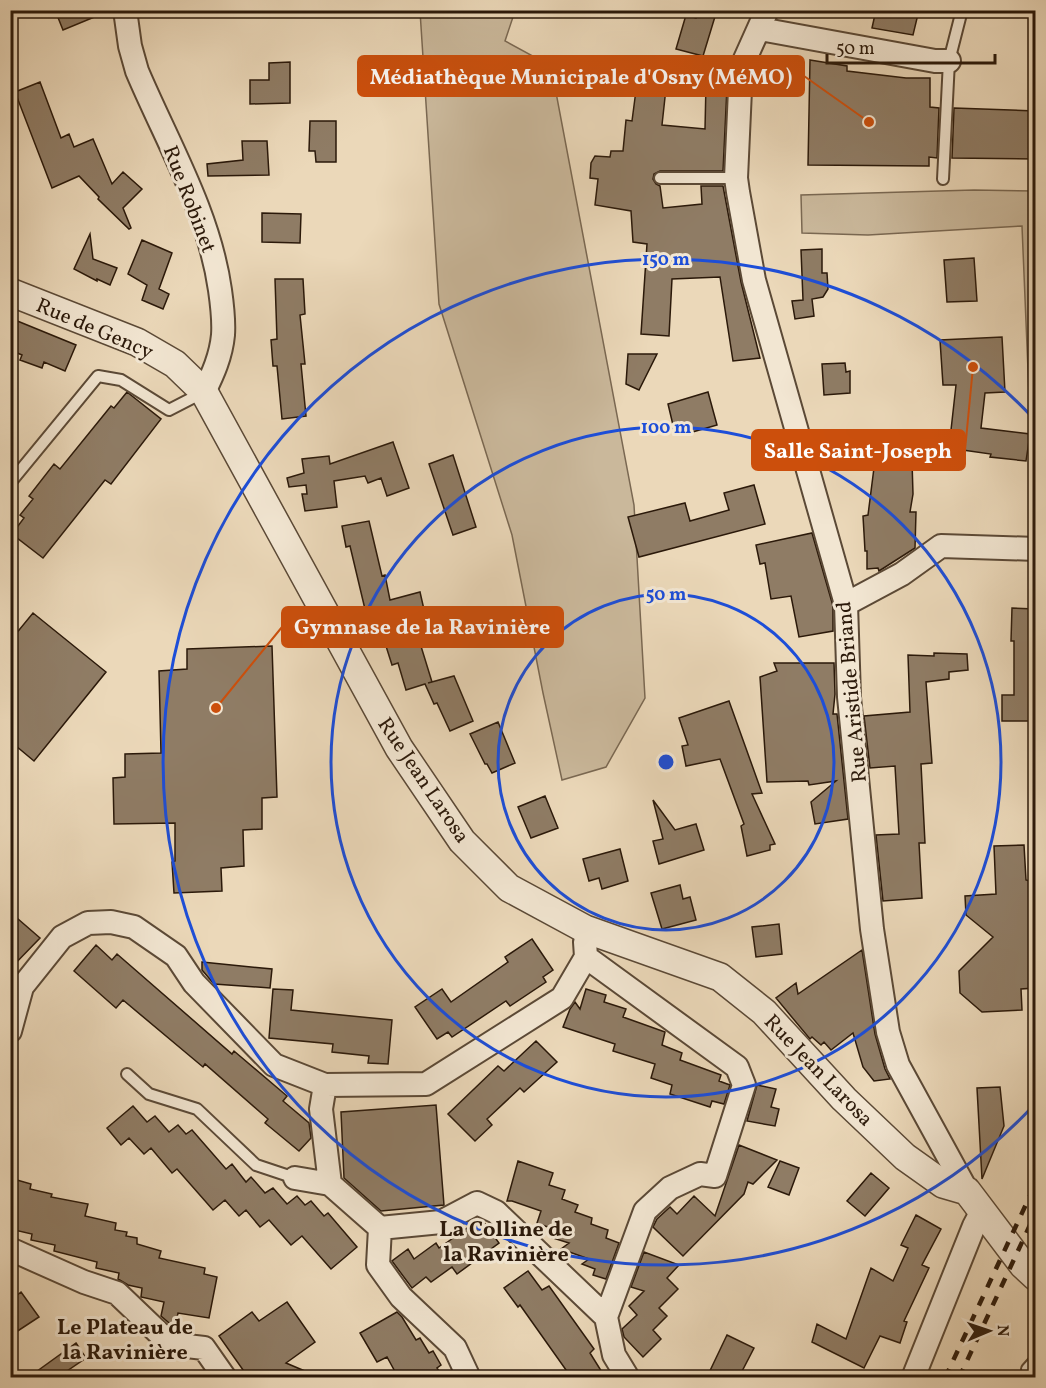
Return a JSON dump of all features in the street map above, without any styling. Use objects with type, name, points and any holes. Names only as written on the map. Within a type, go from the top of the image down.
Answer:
[{"type":"street","name":"Rue Robinet","points":[[125,10],[136,71],[203,219],[217,268],[222,303],[223,335],[219,358],[204,392]]},
{"type":"street","points":[[764,20],[935,61],[948,61]]},
{"type":"street","name":"Rue Aristide Briand","points":[[764,20],[741,68],[736,178],[754,280],[846,604],[850,708],[872,929],[888,1032],[898,1065],[975,1201],[1023,1265],[1035,1277]]},
{"type":"street","name":"Rue de Gency","points":[[10,292],[137,342],[175,363],[204,392]]},
{"type":"street","name":"Rue Jean Larosa","points":[[204,392],[399,748],[462,841],[509,888],[585,929],[720,977],[764,1012],[844,1099],[905,1156],[943,1184],[975,1201]]},
{"type":"street","points":[[846,604],[902,574],[941,546],[1035,549]]},
{"type":"street","points":[[10,1031],[22,987],[62,937],[88,923],[111,922],[134,927],[176,956],[195,983],[274,1065],[325,1085],[426,1084],[562,998],[586,957],[585,929]]},
{"type":"street","points":[[586,957],[737,1067],[744,1085],[715,1176],[700,1174],[670,1188],[645,1211],[606,1317],[614,1355],[628,1377]]},
{"type":"street","points":[[325,1085],[321,1109],[330,1184]]},
{"type":"street","points":[[295,1178],[330,1184],[380,1228],[441,1222],[477,1203],[496,1212],[606,1317]]},
{"type":"street","points":[[913,1377],[974,1227],[975,1201]]},
{"type":"street","points":[[380,1228],[378,1265],[401,1297],[455,1348],[469,1377]]},
{"type":"street","points":[[10,1249],[84,1282],[117,1293],[163,1337],[178,1344],[204,1348],[225,1377]]},
{"type":"lane","points":[[943,179],[948,61],[962,10]]},
{"type":"lane","points":[[660,178],[736,178]]},
{"type":"lane","points":[[10,483],[98,376],[121,380],[168,410],[204,392]]},
{"type":"lane","points":[[800,447],[825,442],[905,448]]},
{"type":"lane","points":[[127,1074],[149,1094],[197,1109],[256,1165],[295,1178]]},
{"type":"lane","points":[[1027,1369],[1035,1359]]},
{"type":"shaded area","points":[[420,11],[515,11],[505,41],[551,66],[634,505],[645,698],[606,767],[562,780],[512,535],[439,304]]},
{"type":"shaded area","points":[[974,190],[1035,191],[1035,394],[1029,394],[1022,226],[868,235],[802,233],[801,195]]},
{"type":"building","points":[[55,10],[109,10],[109,11],[63,30]]},
{"type":"building","points":[[698,10],[717,10],[703,56],[676,49],[686,15],[696,18]]},
{"type":"building","points":[[876,10],[919,10],[913,35],[872,28]]},
{"type":"building","points":[[810,60],[847,66],[847,71],[906,78],[930,78],[930,107],[939,108],[937,158],[929,157],[929,166],[808,165]]},
{"type":"building","points":[[290,62],[290,103],[250,104],[250,80],[269,80],[269,63]]},
{"type":"building","points":[[638,75],[667,79],[662,125],[705,129],[706,84],[727,87],[723,171],[660,171],[654,174],[653,179],[660,186],[663,208],[702,204],[701,186],[723,186],[741,282],[760,358],[733,361],[720,277],[672,279],[669,336],[641,334],[647,244],[633,242],[631,211],[595,205],[598,179],[590,178],[591,163],[595,156],[610,157],[611,151],[623,151],[626,120],[632,121]]},
{"type":"building","points":[[40,82],[61,138],[69,134],[74,147],[93,139],[112,184],[123,172],[142,189],[123,208],[131,228],[129,229],[98,199],[99,197],[79,176],[52,188],[15,92]]},
{"type":"building","points":[[954,108],[1035,111],[1035,159],[952,158]]},
{"type":"building","points":[[310,121],[336,121],[336,162],[316,162],[315,151],[309,151]]},
{"type":"building","points":[[242,141],[267,141],[269,175],[208,176],[207,164],[243,160]]},
{"type":"building","points":[[262,213],[301,214],[300,243],[262,242]]},
{"type":"building","points":[[90,234],[93,259],[117,268],[110,285],[74,269]]},
{"type":"building","points":[[142,240],[172,253],[159,289],[169,294],[163,309],[142,300],[147,285],[128,274]]},
{"type":"building","points":[[822,249],[822,273],[827,273],[828,289],[823,297],[812,299],[814,316],[795,319],[792,301],[803,300],[801,250]]},
{"type":"building","points":[[974,258],[977,301],[947,302],[944,260]]},
{"type":"building","points":[[275,279],[303,279],[305,314],[300,315],[305,364],[301,364],[306,416],[282,419],[277,366],[273,366],[271,340],[277,339]]},
{"type":"building","points":[[10,318],[76,345],[65,371],[44,362],[42,368],[20,360],[22,355],[10,350]]},
{"type":"building","points":[[1002,337],[1005,392],[985,393],[981,428],[1030,434],[1026,461],[990,457],[991,454],[949,448],[956,385],[943,385],[940,340]]},
{"type":"building","points":[[628,354],[657,354],[639,390],[626,384]]},
{"type":"building","points":[[845,363],[846,372],[850,371],[850,393],[824,395],[822,364]]},
{"type":"building","points":[[127,392],[161,419],[111,484],[105,480],[43,558],[12,534],[24,518],[20,515],[33,499],[29,496],[54,464],[60,469],[111,406],[114,408]]},
{"type":"building","points":[[708,392],[717,425],[689,433],[686,422],[673,425],[668,404]]},
{"type":"building","points":[[393,442],[409,488],[387,496],[381,478],[368,483],[365,476],[334,481],[337,507],[305,511],[302,494],[307,494],[306,485],[289,487],[287,478],[304,473],[302,459],[329,456],[330,464]]},
{"type":"building","points":[[453,455],[476,527],[453,535],[429,464]]},
{"type":"building","points":[[875,460],[912,461],[913,494],[910,512],[916,512],[915,548],[879,571],[878,568],[867,569],[863,516],[868,515]]},
{"type":"building","points":[[754,485],[765,524],[639,557],[628,517],[685,503],[690,521],[729,510],[724,493]]},
{"type":"building","points":[[369,521],[390,600],[420,592],[425,614],[412,617],[432,682],[454,676],[473,721],[450,731],[425,684],[406,690],[398,663],[392,665],[379,624],[369,626],[350,546],[346,547],[342,526]]},
{"type":"building","points":[[812,533],[833,606],[833,631],[799,637],[791,596],[771,599],[765,563],[760,564],[756,545]]},
{"type":"building","points":[[1012,608],[1035,609],[1035,721],[1002,721],[1002,695],[1014,695]]},
{"type":"building","points":[[33,613],[106,672],[34,761],[10,741],[10,641]]},
{"type":"building","points":[[272,646],[277,797],[262,798],[262,829],[243,830],[244,866],[221,868],[222,891],[174,893],[172,862],[175,861],[175,823],[114,824],[113,778],[125,777],[125,754],[161,753],[159,671],[187,669],[187,649]]},
{"type":"building","points":[[934,653],[967,654],[968,670],[949,672],[949,679],[926,682],[932,763],[921,764],[925,843],[919,843],[922,898],[883,901],[876,835],[899,834],[895,766],[870,768],[864,716],[910,712],[908,655],[934,656]]},
{"type":"building","points":[[774,663],[834,663],[833,714],[837,714],[848,819],[815,824],[811,802],[836,781],[809,785],[808,781],[767,782],[760,677],[777,671]]},
{"type":"building","points":[[729,701],[762,793],[752,794],[775,844],[770,845],[770,850],[747,856],[741,826],[744,824],[720,759],[686,766],[682,746],[688,745],[679,718]]},
{"type":"building","points":[[498,722],[515,763],[492,773],[470,734]]},
{"type":"building","points":[[545,796],[558,828],[531,838],[518,807]]},
{"type":"building","points":[[653,800],[675,830],[696,824],[704,850],[659,864],[653,841],[663,839]]},
{"type":"building","points":[[1024,845],[1026,880],[1030,881],[1031,892],[1035,892],[1035,988],[1021,989],[1022,1010],[982,1012],[960,993],[959,971],[993,937],[966,915],[965,896],[996,894],[994,846]]},
{"type":"building","points":[[620,849],[628,881],[602,889],[599,878],[589,881],[583,859]]},
{"type":"building","points":[[680,885],[683,899],[690,897],[696,920],[662,929],[651,893]]},
{"type":"building","points":[[10,912],[40,938],[10,969]]},
{"type":"building","points":[[779,924],[782,954],[756,957],[752,927]]},
{"type":"building","points":[[532,939],[553,970],[543,977],[546,982],[510,1006],[506,1001],[452,1037],[448,1032],[437,1039],[415,1007],[442,989],[451,1002],[508,962],[505,957]]},
{"type":"building","points":[[96,945],[112,960],[117,954],[232,1054],[234,1051],[287,1096],[283,1101],[309,1123],[311,1138],[299,1151],[265,1123],[268,1119],[205,1064],[203,1067],[123,1000],[116,1008],[74,971]]},
{"type":"building","points":[[862,950],[875,1034],[890,1079],[874,1081],[863,1067],[853,1033],[831,1050],[824,1042],[821,1045],[812,1037],[810,1039],[776,998],[796,983],[798,994]]},
{"type":"building","points":[[202,962],[272,969],[270,988],[214,984],[202,970]]},
{"type":"building","points":[[273,989],[293,990],[291,1010],[392,1020],[388,1064],[368,1063],[369,1056],[332,1052],[333,1044],[269,1038]]},
{"type":"building","points":[[586,989],[606,995],[604,1002],[626,1009],[623,1017],[665,1032],[662,1045],[682,1053],[680,1060],[721,1075],[719,1081],[730,1085],[724,1104],[712,1101],[710,1107],[670,1094],[672,1085],[651,1078],[655,1064],[613,1051],[615,1044],[563,1027],[575,1002],[580,1009]]},
{"type":"building","points":[[536,1041],[557,1062],[524,1092],[520,1088],[487,1119],[492,1125],[475,1141],[448,1114],[498,1066],[504,1071]]},
{"type":"building","points":[[757,1085],[776,1089],[771,1107],[779,1109],[775,1126],[747,1121]]},
{"type":"building","points":[[1000,1087],[1004,1126],[982,1179],[977,1088]]},
{"type":"building","points":[[436,1105],[444,1205],[381,1211],[344,1178],[341,1112]]},
{"type":"building","points":[[133,1106],[147,1122],[155,1116],[169,1132],[178,1125],[186,1134],[192,1130],[226,1169],[232,1164],[246,1182],[251,1177],[265,1193],[273,1188],[287,1204],[297,1196],[305,1205],[311,1201],[324,1216],[328,1213],[357,1247],[331,1269],[302,1236],[291,1245],[269,1220],[260,1227],[246,1210],[239,1216],[225,1200],[213,1210],[177,1169],[172,1173],[151,1148],[144,1154],[129,1138],[121,1145],[107,1128]]},
{"type":"building","points":[[739,1145],[777,1160],[753,1184],[748,1182],[744,1194],[683,1256],[653,1227],[657,1219],[670,1207],[677,1214],[694,1196],[715,1216]]},
{"type":"building","points":[[518,1161],[553,1173],[549,1185],[565,1190],[562,1199],[578,1205],[575,1212],[592,1218],[591,1224],[608,1230],[606,1238],[619,1243],[606,1279],[593,1275],[595,1269],[582,1264],[589,1259],[561,1249],[569,1243],[550,1237],[553,1229],[537,1223],[541,1211],[507,1201]]},
{"type":"building","points":[[780,1161],[799,1168],[789,1195],[768,1187]]},
{"type":"building","points":[[871,1173],[889,1188],[865,1216],[847,1201]]},
{"type":"building","points":[[10,1178],[31,1184],[30,1189],[52,1194],[51,1197],[88,1204],[85,1216],[116,1223],[115,1230],[127,1232],[126,1236],[137,1238],[137,1244],[161,1251],[159,1258],[205,1268],[204,1274],[217,1277],[209,1318],[178,1313],[175,1328],[161,1316],[164,1302],[141,1297],[142,1288],[128,1285],[118,1279],[119,1273],[96,1268],[97,1262],[54,1251],[55,1245],[31,1240],[32,1234],[10,1229]]},
{"type":"building","points":[[916,1215],[941,1229],[922,1265],[929,1268],[904,1321],[907,1322],[900,1343],[880,1336],[864,1368],[812,1342],[817,1324],[846,1339],[871,1268],[893,1281],[908,1248],[901,1245]]},
{"type":"building","points":[[480,1219],[499,1243],[457,1274],[452,1267],[431,1282],[426,1277],[412,1288],[392,1261],[408,1249],[414,1259],[436,1243],[439,1248]]},
{"type":"building","points":[[644,1252],[679,1265],[667,1278],[678,1289],[659,1308],[667,1316],[653,1330],[661,1339],[643,1357],[624,1337],[622,1329],[637,1315],[629,1306],[644,1291],[631,1287]]},
{"type":"building","points":[[528,1271],[542,1290],[549,1286],[594,1349],[590,1353],[605,1377],[571,1377],[520,1305],[518,1307],[504,1288]]},
{"type":"building","points":[[21,1292],[39,1317],[10,1336],[10,1301]]},
{"type":"building","points":[[287,1302],[315,1342],[286,1363],[319,1377],[248,1377],[219,1336],[252,1312],[259,1321]]},
{"type":"building","points":[[397,1312],[416,1340],[420,1338],[429,1353],[433,1351],[441,1365],[437,1368],[443,1377],[398,1377],[387,1357],[377,1362],[360,1333]]},
{"type":"building","points":[[727,1335],[754,1348],[739,1377],[707,1377]]},
{"type":"building","points":[[76,1343],[86,1358],[58,1377],[29,1377]]},
{"type":"railway","points":[[945,1378],[1036,1183]]},
{"type":"railway","points":[[959,1378],[1036,1212]]},
{"type":"place","name":"Médiathèque Municipale d'Osny (MéMO)","points":[[869,122]]},
{"type":"place","name":"Salle Saint-Joseph","points":[[973,367]]},
{"type":"place","name":"Gymnase de la Ravinière","points":[[216,708]]},
{"type":"district","name":"La Colline de la Ravinière","points":[[506,1240]]},
{"type":"district","name":"Le Plateau de la Ravinière","points":[[125,1338]]}]
